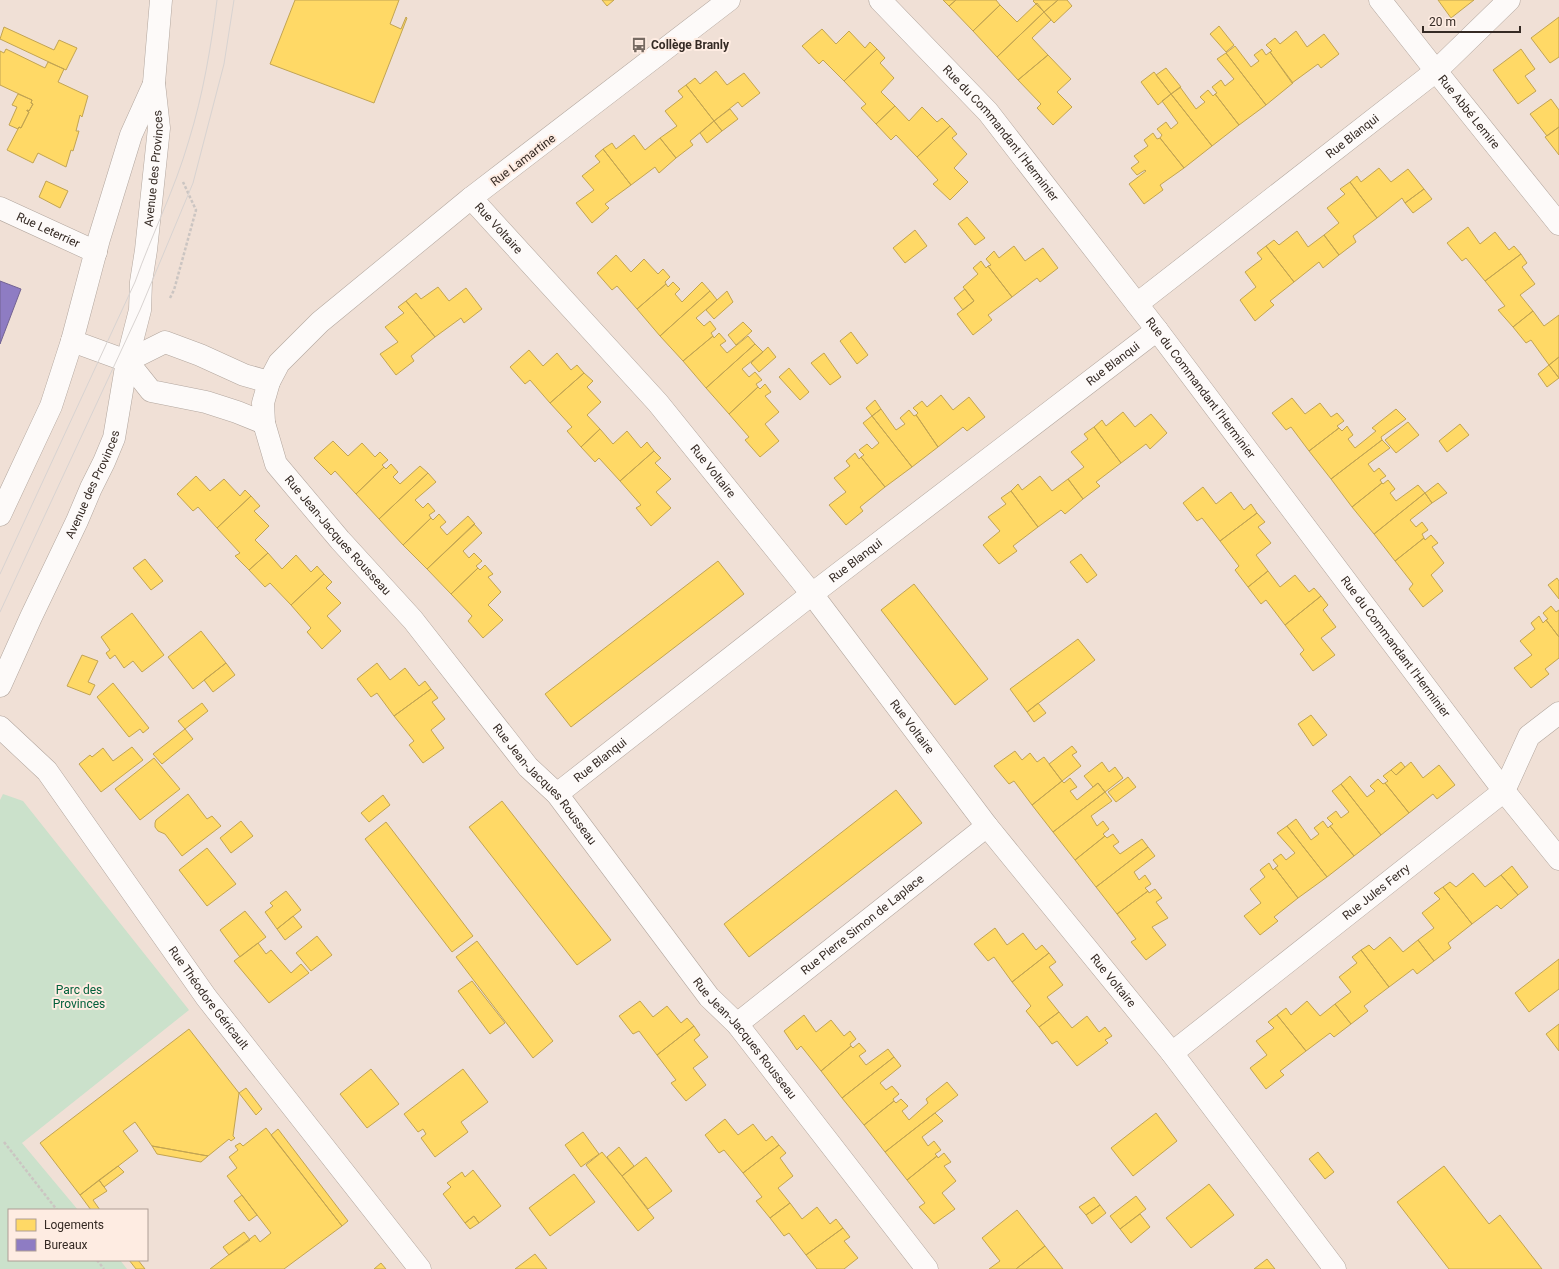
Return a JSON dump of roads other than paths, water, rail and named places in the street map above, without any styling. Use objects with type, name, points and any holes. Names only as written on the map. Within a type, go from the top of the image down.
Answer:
[{"type":"street","points":[[154,83],[161,0]]},
{"type":"street","name":"Rue Lamartine","points":[[264,423],[264,403],[269,382],[279,363],[320,322],[471,198],[729,0]]},
{"type":"street","name":"Rue du Commandant l'Herminier","points":[[880,0],[988,112],[1157,330],[1504,791],[1559,859]]},
{"type":"street","name":"Rue Abbé Lemire","points":[[1380,0],[1559,224]]},
{"type":"street","name":"Rue Blanqui","points":[[1137,304],[1436,71],[1509,0]]},
{"type":"street","name":"Avenue des Provinces","points":[[0,515],[51,406],[72,341],[96,252],[131,135],[154,83]]},
{"type":"street","name":"Avenue des Provinces","points":[[0,686],[114,438],[127,361],[140,310],[140,282],[146,250],[159,128],[154,83]]},
{"type":"street","name":"Rue Voltaire","points":[[471,198],[658,403],[812,594],[987,826],[1172,1053],[1335,1269]]},
{"type":"street","name":"Rue Leterrier","points":[[0,208],[96,252]]},
{"type":"street","name":"Rue Blanqui","points":[[557,794],[812,594],[1157,330]]},
{"type":"street","points":[[72,341],[127,361],[151,391],[206,402],[264,423]]},
{"type":"street","points":[[127,361],[165,342],[200,355],[244,376],[269,382]]},
{"type":"street","name":"Rue Jean-Jacques Rousseau","points":[[264,423],[276,464],[340,540],[413,620],[528,767],[557,794],[709,997],[737,1024],[927,1269]]},
{"type":"street","name":"Rue Jules Ferry","points":[[1172,1053],[1504,791],[1529,736],[1559,713]]},
{"type":"street","name":"Rue Théodore Géricault","points":[[0,727],[47,771],[206,997],[420,1269]]},
{"type":"street","name":"Rue Pierre Simon de Laplace","points":[[737,1024],[987,826]]},
{"type":"tram line","points":[[0,574],[135,282],[177,176],[194,123],[202,88],[217,0]]},
{"type":"tram line","points":[[0,612],[140,310],[193,183],[224,64],[234,0]]},
{"type":"place","name":"Collège Branly","points":[[639,45]]},
{"type":"park label","name":"Parc des Provinces","points":[[79,997]]}]
